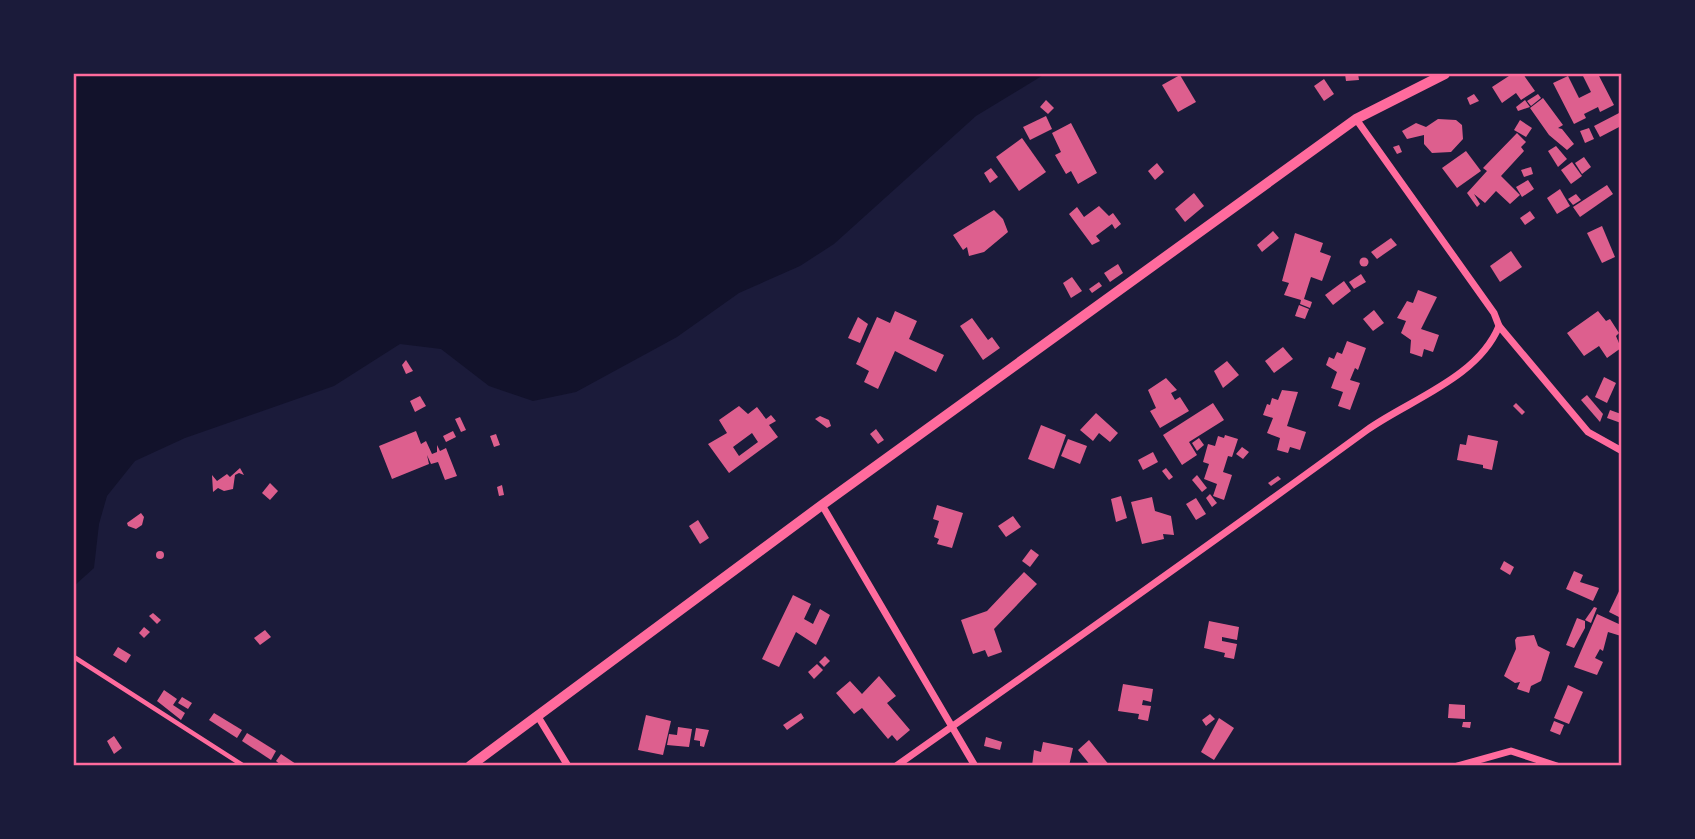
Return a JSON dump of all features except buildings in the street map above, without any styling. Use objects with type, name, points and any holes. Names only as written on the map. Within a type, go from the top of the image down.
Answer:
[{"type":"street","points":[[470,765],[822,505],[1356,119],[1445,74]]},
{"type":"street","points":[[1356,119],[1494,313],[1499,327],[1588,432],[1622,451]]},
{"type":"street","points":[[896,765],[1091,631],[1371,428],[1456,374],[1492,341],[1499,327]]},
{"type":"street","points":[[822,505],[975,765]]},
{"type":"street","points":[[537,715],[568,765]]},
{"type":"street","points":[[1457,765],[1511,751],[1557,765]]},
{"type":"lane","points":[[74,657],[244,765]]},
{"type":"shaded area","points":[[74,74],[1045,74],[976,116],[834,244],[800,266],[739,293],[677,337],[576,392],[533,401],[489,386],[441,349],[400,344],[334,386],[185,438],[135,461],[107,496],[99,524],[94,568],[74,586]]}]
